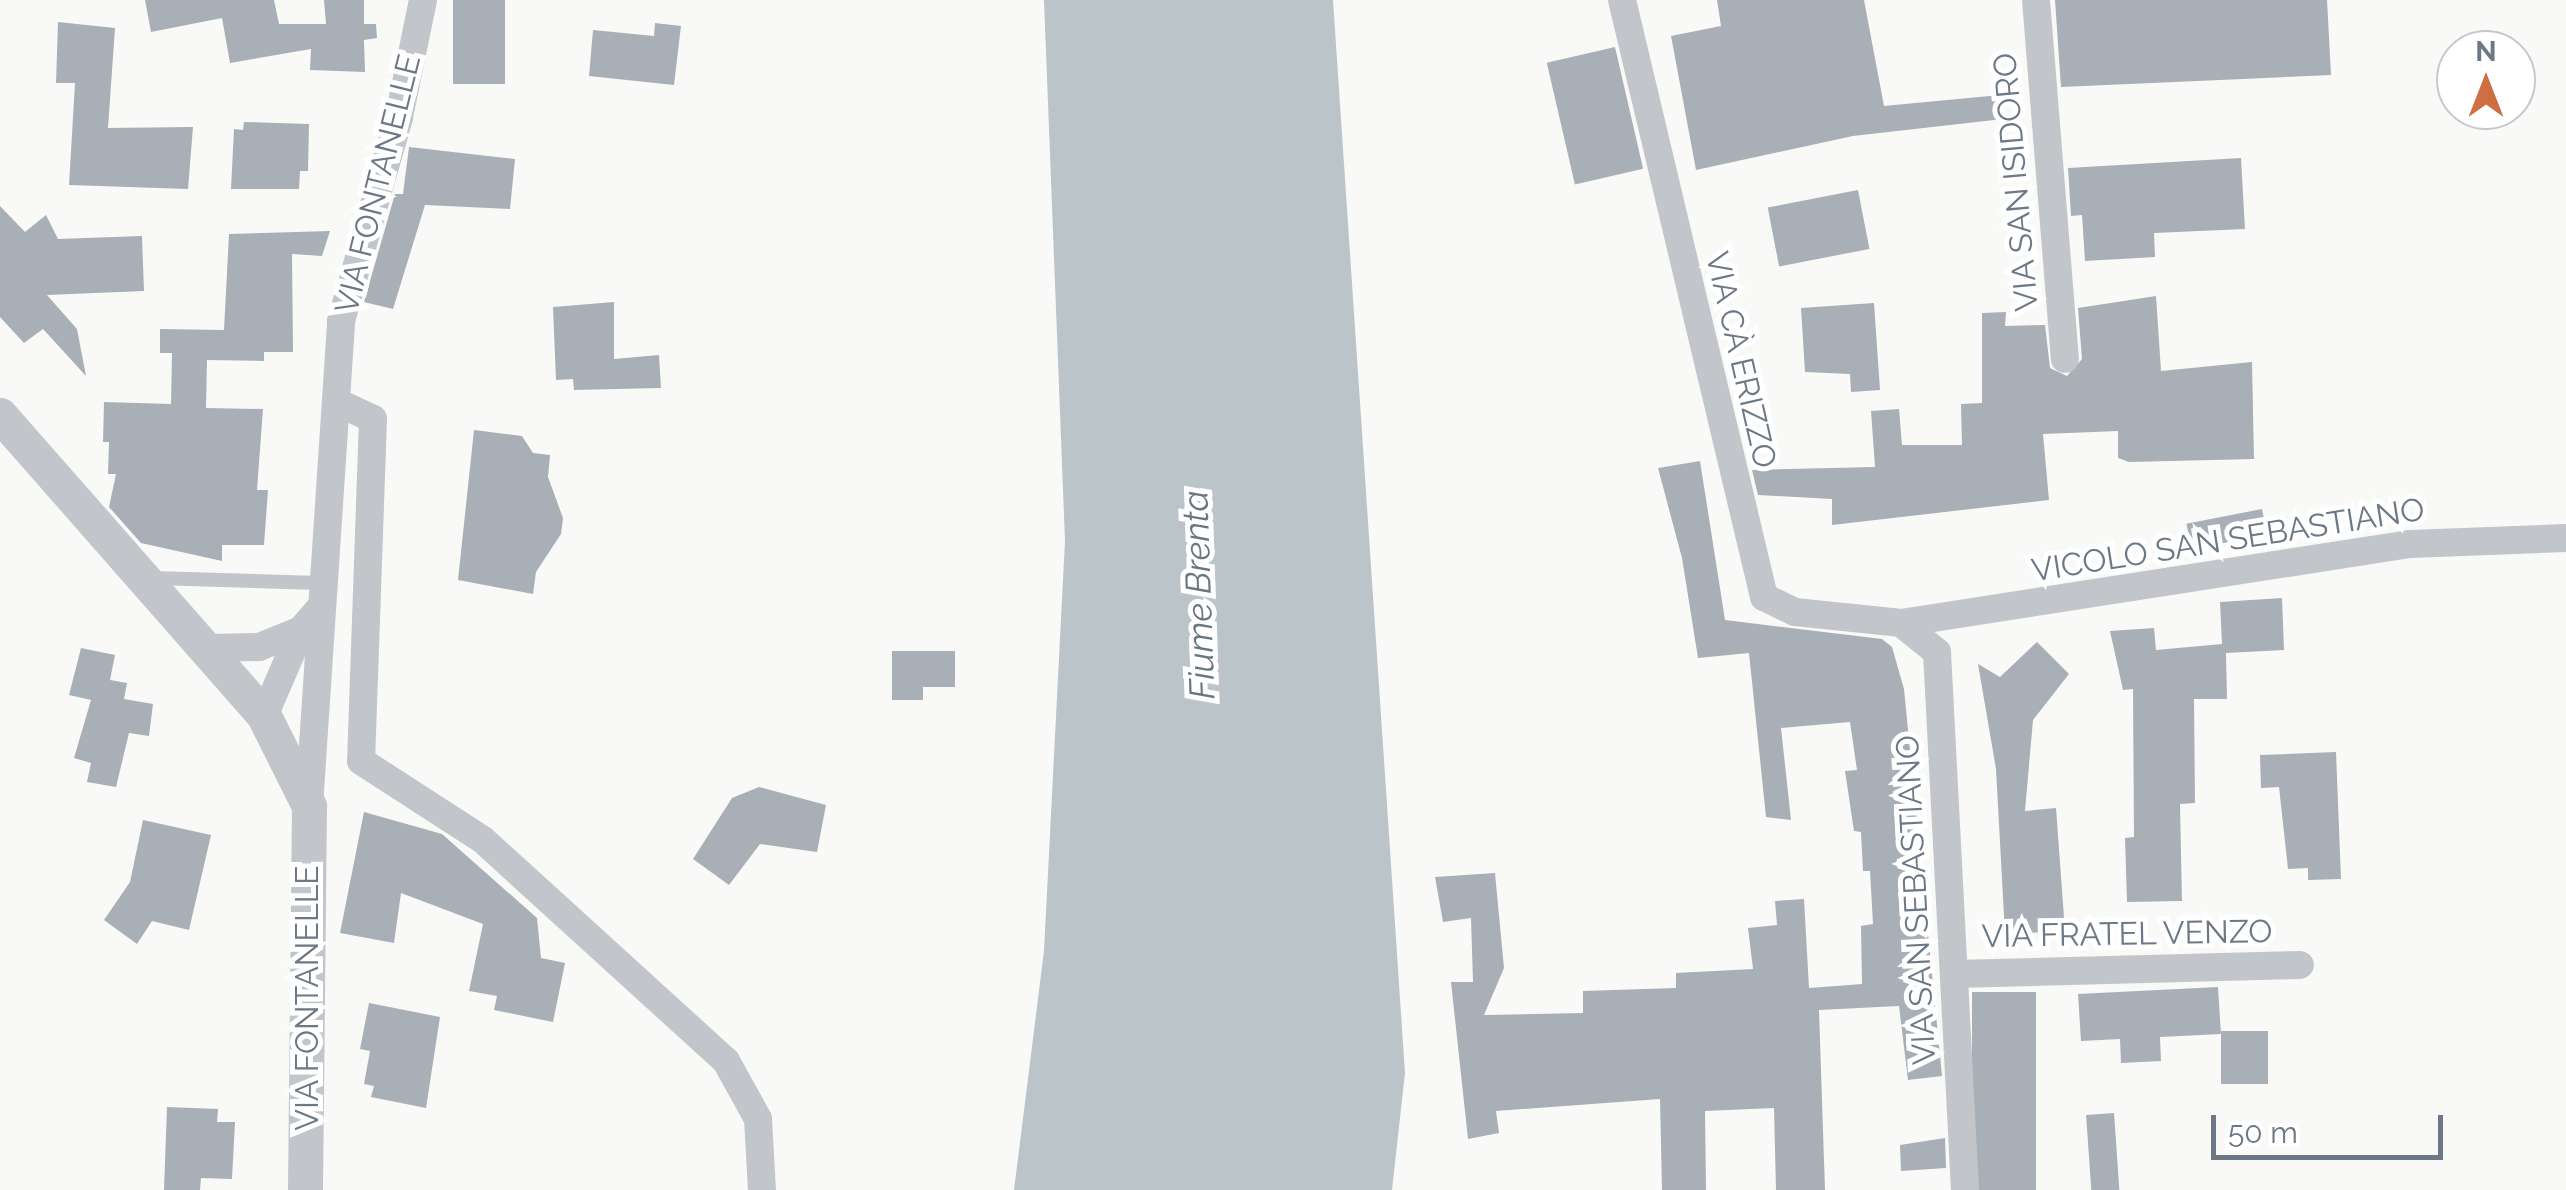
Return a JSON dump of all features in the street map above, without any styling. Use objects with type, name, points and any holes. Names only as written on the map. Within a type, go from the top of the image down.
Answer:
[{"type":"street","name":"VIA FONTANELLE","points":[[304,1190],[309,806],[341,404],[342,321],[398,118],[423,0]]},
{"type":"street","name":"VIA CÀ ERIZZO","points":[[1622,0],[1764,597],[1795,612],[1901,624]]},
{"type":"street","name":"VIA SAN ISIDORO","points":[[2036,0],[2066,358]]},
{"type":"street","points":[[341,404],[373,418],[361,762],[482,840],[726,1061],[758,1119],[762,1190]]},
{"type":"street","name":"VIA FONTANELLE","points":[[0,414],[208,648],[271,728],[309,806]]},
{"type":"street","name":"VICOLO SAN SEBASTIANO","points":[[1901,624],[2410,544],[2566,538]]},
{"type":"street","points":[[314,715],[296,734],[271,728],[301,630],[324,595]]},
{"type":"street","name":"VIA SAN SEBASTIANO","points":[[1901,624],[1937,652],[1965,1190]]},
{"type":"street","points":[[208,648],[259,647],[301,630]]},
{"type":"street","name":"VIA FRATEL VENZO","points":[[1956,974],[2300,965]]},
{"type":"lane","points":[[143,576],[324,595]]},
{"type":"water","name":"Fiume Brenta","points":[[1044,0],[1333,0],[1405,1073],[1392,1190],[1014,1190],[1044,951],[1065,541]]},
{"type":"building","points":[[145,0],[274,0],[279,24],[326,24],[324,0],[364,0],[364,24],[376,24],[377,38],[364,40],[365,72],[310,70],[311,49],[230,63],[222,18],[151,32]]},
{"type":"building","points":[[453,0],[505,0],[505,84],[453,84]]},
{"type":"building","points":[[1717,0],[1864,0],[1884,106],[2000,95],[2003,119],[1853,136],[1696,170],[1671,36],[1721,26]]},
{"type":"building","points":[[2055,0],[2327,0],[2331,75],[2061,87]]},
{"type":"building","points":[[58,22],[115,28],[108,128],[193,127],[188,189],[69,185],[75,83],[56,83]]},
{"type":"building","points":[[655,23],[681,26],[674,85],[589,76],[593,30],[654,36]]},
{"type":"building","points":[[1615,47],[1643,169],[1575,185],[1547,63]]},
{"type":"building","points":[[244,122],[309,124],[308,171],[300,171],[299,189],[231,189],[234,129],[243,130]]},
{"type":"building","points":[[409,147],[515,159],[510,209],[425,205],[393,309],[364,302],[395,194],[403,194]]},
{"type":"building","points":[[2241,158],[2245,229],[2154,233],[2155,257],[2085,261],[2082,215],[2071,216],[2068,168]]},
{"type":"building","points":[[1858,190],[1869,249],[1779,266],[1768,208]]},
{"type":"building","points":[[0,206],[25,232],[46,215],[58,239],[142,236],[144,291],[47,295],[77,329],[86,376],[43,329],[24,343],[0,317]]},
{"type":"building","points":[[330,231],[322,256],[292,254],[293,352],[264,352],[264,361],[207,360],[206,408],[263,409],[257,490],[268,490],[264,545],[222,545],[222,561],[141,543],[109,507],[116,474],[108,474],[109,442],[103,442],[104,402],[171,404],[172,353],[160,353],[160,329],[224,330],[229,234]]},
{"type":"building","points":[[2156,296],[2161,371],[2252,362],[2254,459],[2129,462],[2118,458],[2118,431],[2043,434],[2049,500],[1832,525],[1832,499],[1758,495],[1752,470],[1875,467],[1871,411],[1899,409],[1902,445],[1962,445],[1961,404],[1982,403],[1982,313],[2006,312],[2005,326],[2045,325],[2050,368],[2067,376],[2082,359],[2078,308]]},
{"type":"building","points":[[614,302],[614,359],[659,355],[661,388],[574,390],[573,379],[556,380],[553,307]]},
{"type":"building","points":[[1874,303],[1880,390],[1851,392],[1850,374],[1805,372],[1801,308]]},
{"type":"building","points":[[474,430],[522,436],[533,453],[550,455],[548,477],[563,518],[561,534],[536,572],[533,594],[458,580]]},
{"type":"building","points":[[1700,461],[1725,620],[1882,639],[1892,647],[1904,689],[1942,1076],[1908,1080],[1899,1006],[1819,1010],[1825,1190],[1776,1190],[1774,1108],[1705,1111],[1706,1190],[1662,1190],[1660,1099],[1496,1111],[1499,1133],[1468,1139],[1451,982],[1473,982],[1471,918],[1443,922],[1435,877],[1495,873],[1504,968],[1484,1015],[1583,1013],[1583,991],[1676,988],[1676,973],[1753,969],[1748,928],[1777,925],[1775,901],[1804,899],[1809,988],[1862,984],[1861,926],[1873,924],[1870,871],[1863,871],[1861,832],[1854,831],[1845,771],[1857,770],[1850,722],[1781,728],[1791,820],[1766,817],[1749,653],[1698,658],[1682,558],[1658,468]]},
{"type":"building","points":[[2262,509],[2267,535],[2191,549],[2186,524]]},
{"type":"building","points":[[2282,598],[2284,650],[2226,653],[2227,699],[2194,699],[2195,803],[2180,804],[2182,901],[2127,902],[2125,838],[2134,837],[2133,689],[2123,690],[2110,631],[2154,628],[2156,650],[2222,644],[2220,602]]},
{"type":"building","points":[[2037,642],[2069,674],[2033,720],[2025,811],[2056,808],[2065,931],[2005,934],[1996,769],[1978,664],[2000,677]]},
{"type":"building","points":[[81,648],[115,655],[110,680],[127,683],[124,699],[153,704],[149,736],[129,733],[116,787],[87,782],[91,763],[74,758],[91,700],[69,695]]},
{"type":"building","points":[[892,651],[955,651],[955,687],[923,687],[923,700],[892,700]]},
{"type":"building","points":[[2336,752],[2341,879],[2308,880],[2308,868],[2288,869],[2279,787],[2261,788],[2260,755]]},
{"type":"building","points":[[759,787],[826,805],[817,852],[760,844],[729,885],[693,859],[732,798]]},
{"type":"building","points":[[364,812],[442,834],[537,918],[541,958],[565,963],[553,1022],[494,1010],[497,996],[469,991],[483,924],[401,893],[394,943],[340,933]]},
{"type":"building","points":[[143,820],[211,835],[189,930],[152,921],[137,944],[104,920],[130,882]]},
{"type":"building","points":[[2218,987],[2221,1034],[2160,1037],[2161,1061],[2121,1063],[2120,1039],[2081,1041],[2078,994]]},
{"type":"building","points":[[1972,992],[2036,992],[2036,1190],[1972,1190]]},
{"type":"building","points":[[369,1003],[440,1017],[426,1108],[371,1097],[374,1086],[364,1084],[370,1051],[360,1049]]},
{"type":"building","points":[[2221,1031],[2268,1031],[2268,1084],[2221,1084]]},
{"type":"building","points":[[167,1107],[218,1109],[217,1122],[235,1122],[232,1179],[201,1178],[200,1190],[164,1190]]},
{"type":"building","points":[[2114,1113],[2119,1190],[2091,1190],[2086,1115]]},
{"type":"building","points":[[1945,1138],[1946,1168],[1901,1171],[1900,1145]]}]
